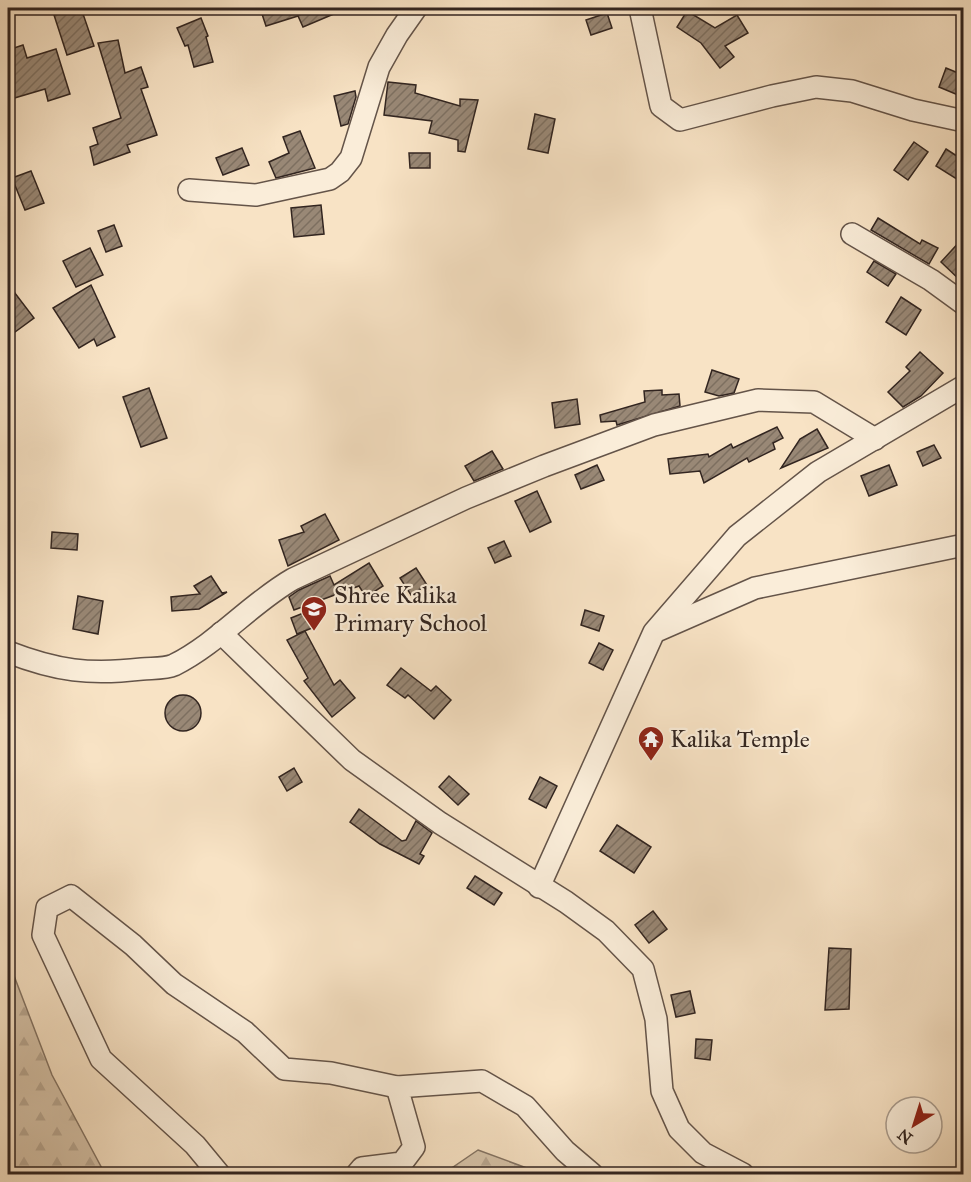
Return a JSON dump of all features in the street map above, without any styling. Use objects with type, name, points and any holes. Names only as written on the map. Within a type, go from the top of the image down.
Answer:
[{"type":"street","points":[[189,190],[256,195],[330,179],[340,172],[351,158],[379,67],[416,8]]},
{"type":"street","points":[[639,8],[660,106],[680,120],[816,87],[852,91],[913,110],[963,121]]},
{"type":"street","points":[[852,234],[931,280],[963,304]]},
{"type":"street","points":[[539,887],[654,632],[737,536],[818,472],[963,386]]},
{"type":"street","points":[[8,652],[45,667],[100,674],[172,666],[221,633],[272,591],[293,579],[466,498],[654,425],[758,400],[814,402],[875,439]]},
{"type":"street","points":[[654,632],[755,588],[963,545]]},
{"type":"street","points":[[221,633],[352,760],[440,823],[566,902],[606,931],[643,969],[656,1019],[662,1091],[679,1129],[703,1153],[743,1174]]},
{"type":"street","points":[[219,1174],[195,1145],[101,1059],[44,935],[47,908],[71,896],[133,945],[174,984],[245,1032],[284,1069],[331,1073],[398,1087],[482,1081],[525,1106],[565,1151],[592,1174]]},
{"type":"street","points":[[357,1174],[362,1168],[402,1163],[414,1147],[398,1087]]},
{"type":"green space","points":[[8,960],[52,1075],[105,1174],[8,1174]]},
{"type":"green space","points":[[478,1150],[543,1174],[443,1174]]},
{"type":"building","points":[[81,8],[94,46],[67,55],[54,15]]},
{"type":"building","points":[[260,8],[348,8],[303,27],[298,16],[266,26]]},
{"type":"building","points":[[687,11],[715,28],[737,15],[748,33],[725,46],[734,57],[720,68],[701,43],[677,27]]},
{"type":"building","points":[[607,13],[612,28],[591,35],[586,20]]},
{"type":"building","points":[[201,18],[208,36],[206,37],[213,62],[194,67],[188,45],[185,46],[177,28]]},
{"type":"building","points":[[118,40],[125,73],[141,67],[148,87],[141,89],[157,135],[127,145],[130,152],[94,165],[90,147],[98,144],[93,128],[121,118],[98,43]]},
{"type":"building","points":[[23,45],[27,58],[56,49],[70,94],[48,101],[45,89],[11,99],[8,87],[8,50]]},
{"type":"building","points":[[946,68],[963,75],[958,95],[939,87]]},
{"type":"building","points":[[388,82],[416,85],[415,93],[460,106],[460,99],[478,100],[465,152],[458,151],[458,140],[429,133],[432,121],[384,115]]},
{"type":"building","points":[[355,91],[356,97],[348,124],[341,126],[334,96]]},
{"type":"building","points":[[535,114],[555,119],[548,153],[528,149]]},
{"type":"building","points":[[300,131],[315,168],[276,178],[269,162],[289,153],[283,137]]},
{"type":"building","points":[[914,142],[928,152],[908,180],[894,170]]},
{"type":"building","points":[[242,148],[249,165],[223,175],[216,158]]},
{"type":"building","points":[[946,149],[963,160],[963,183],[936,166]]},
{"type":"building","points":[[409,153],[430,153],[430,168],[410,168]]},
{"type":"building","points":[[31,171],[44,203],[25,210],[12,178]]},
{"type":"building","points":[[321,205],[324,234],[294,237],[291,208]]},
{"type":"building","points":[[878,218],[920,244],[922,240],[938,248],[929,264],[871,230]]},
{"type":"building","points":[[114,225],[122,246],[106,252],[98,231]]},
{"type":"building","points":[[963,238],[963,283],[941,262]]},
{"type":"building","points":[[90,248],[103,275],[76,287],[63,261]]},
{"type":"building","points":[[874,261],[896,274],[888,286],[867,272]]},
{"type":"building","points":[[8,284],[34,318],[15,332],[8,322]]},
{"type":"building","points":[[91,285],[115,337],[97,346],[94,339],[79,348],[53,308]]},
{"type":"building","points":[[901,297],[921,310],[906,335],[886,322]]},
{"type":"building","points":[[920,352],[943,373],[921,396],[903,407],[888,392],[910,371],[906,367]]},
{"type":"building","points":[[712,370],[739,379],[734,393],[719,396],[705,392]]},
{"type":"building","points":[[149,388],[167,438],[141,447],[123,397]]},
{"type":"building","points":[[662,390],[662,395],[679,394],[680,406],[617,425],[616,421],[601,422],[600,415],[645,402],[644,391]]},
{"type":"building","points":[[577,399],[580,424],[555,428],[552,403]]},
{"type":"building","points":[[777,427],[783,438],[773,443],[775,449],[749,462],[747,458],[704,483],[700,471],[670,474],[668,459],[708,454],[709,457],[731,444],[733,448]]},
{"type":"building","points":[[817,429],[828,448],[781,468],[800,439]]},
{"type":"building","points":[[934,445],[941,458],[923,466],[917,452]]},
{"type":"building","points":[[492,451],[503,469],[474,481],[465,466]]},
{"type":"building","points":[[597,465],[604,480],[581,489],[575,475]]},
{"type":"building","points":[[889,465],[897,485],[869,496],[861,476]]},
{"type":"building","points":[[537,491],[551,522],[530,532],[515,501]]},
{"type":"building","points":[[325,514],[339,540],[288,566],[279,540],[304,532],[301,526]]},
{"type":"building","points":[[52,532],[78,534],[77,550],[51,548]]},
{"type":"building","points":[[504,541],[511,556],[495,563],[488,548]]},
{"type":"building","points":[[369,563],[383,586],[366,597],[359,586],[294,610],[289,597],[299,590],[330,576],[334,585]]},
{"type":"building","points":[[416,568],[427,585],[411,595],[400,578]]},
{"type":"building","points":[[211,576],[222,593],[227,592],[199,609],[172,611],[171,597],[200,594],[194,586]]},
{"type":"building","points":[[78,596],[103,601],[98,634],[73,629]]},
{"type":"building","points":[[585,610],[604,616],[599,631],[581,625]]},
{"type":"building","points":[[306,612],[312,628],[297,634],[291,618]]},
{"type":"building","points":[[305,631],[334,685],[340,680],[355,698],[332,717],[304,681],[308,678],[287,640]]},
{"type":"building","points":[[599,643],[613,650],[603,670],[589,663]]},
{"type":"building","points":[[401,668],[431,691],[436,686],[451,700],[434,719],[408,695],[405,698],[387,685]]},
{"type":"building","points":[[183,695],[196,700],[201,713],[196,726],[183,731],[170,726],[165,713],[170,700]]},
{"type":"building","points":[[294,768],[302,782],[287,791],[279,777]]},
{"type":"building","points":[[449,776],[469,794],[458,805],[439,787]]},
{"type":"building","points":[[540,777],[557,786],[546,808],[529,799]]},
{"type":"building","points":[[359,809],[402,841],[406,840],[416,821],[432,833],[420,854],[424,856],[419,864],[380,844],[350,822]]},
{"type":"building","points":[[617,825],[651,847],[634,873],[600,851]]},
{"type":"building","points":[[475,876],[502,893],[494,905],[467,888]]},
{"type":"building","points":[[653,911],[667,929],[649,943],[635,925]]},
{"type":"building","points":[[829,948],[851,949],[849,1009],[825,1010]]},
{"type":"building","points":[[690,991],[695,1013],[676,1017],[671,995]]},
{"type":"building","points":[[696,1039],[712,1040],[710,1060],[695,1058]]},
{"type":"place","name":"Shree Kalika Primary School","points":[[314,632]]},
{"type":"place","name":"Kalika Temple","points":[[651,762]]}]
